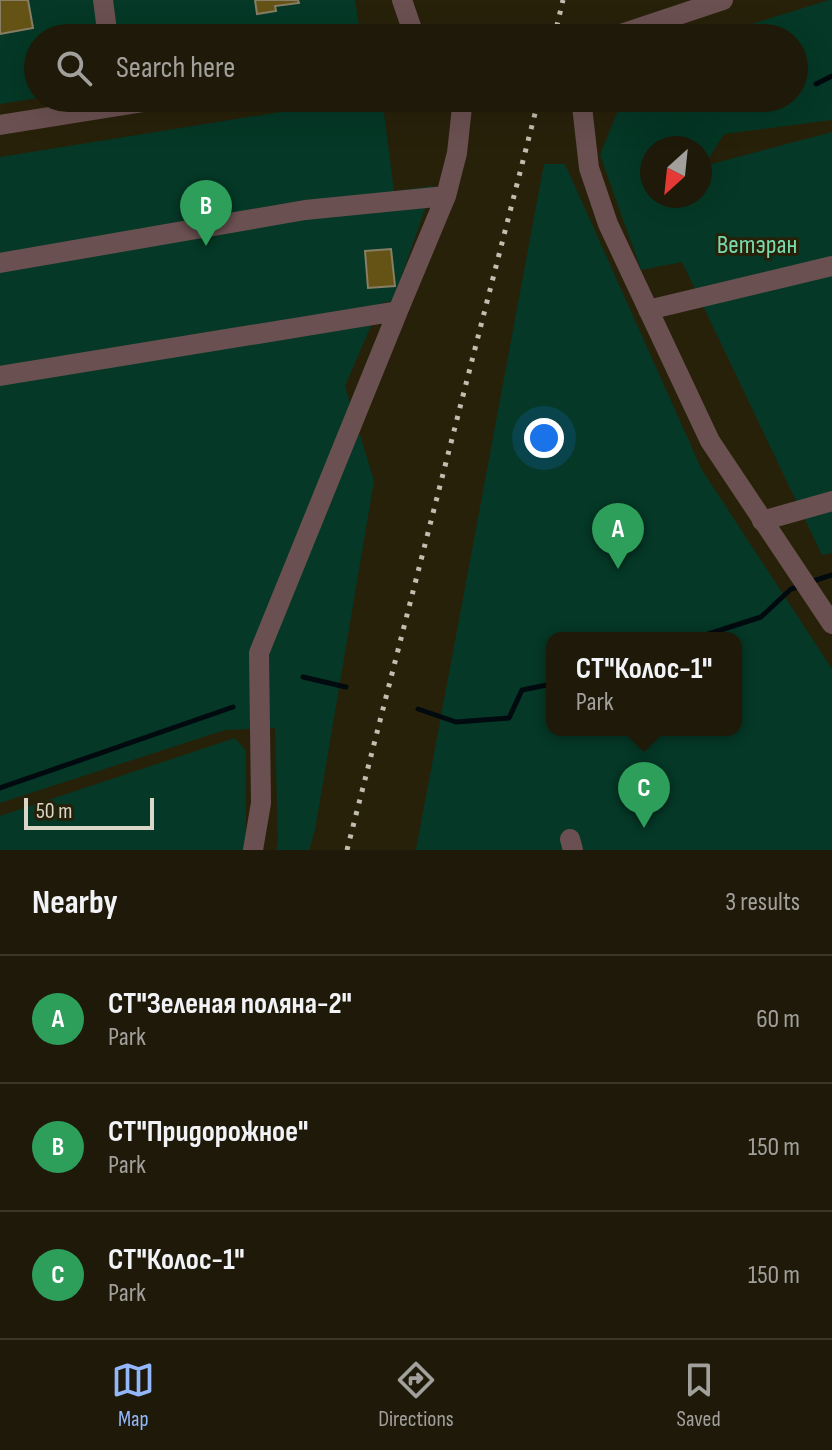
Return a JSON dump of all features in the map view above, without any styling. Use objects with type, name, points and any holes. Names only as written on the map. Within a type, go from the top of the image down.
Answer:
[{"type":"street","points":[[103,0],[106,24]]},
{"type":"street","points":[[402,0],[410,24]]},
{"type":"street","points":[[651,24],[723,0]]},
{"type":"street","points":[[0,125],[65,112]]},
{"type":"street","points":[[253,850],[261,803],[259,653],[446,196],[457,153],[461,112]]},
{"type":"street","points":[[583,112],[589,168],[608,224],[710,441],[832,624]]},
{"type":"street","points":[[0,263],[305,210],[446,196]]},
{"type":"street","points":[[648,310],[832,266]]},
{"type":"street","points":[[0,376],[398,311]]},
{"type":"street","points":[[762,521],[832,501]]},
{"type":"green space","points":[[0,0],[355,0],[359,24],[24,24],[24,100],[0,104]]},
{"type":"green space","name":"Ветэран","points":[[832,0],[832,120],[724,134],[712,153],[712,136],[640,136],[640,208],[712,208],[712,164],[832,132],[832,553],[822,555],[682,262],[641,270],[600,155],[617,112],[808,112],[808,24],[752,24]]},
{"type":"green space","points":[[280,112],[384,112],[394,191],[433,186],[393,301],[381,303],[345,386],[374,481],[315,830],[309,850],[276,850],[275,728],[225,730],[0,803],[0,157]]},
{"type":"green space","points":[[544,164],[565,164],[702,470],[832,669],[832,850],[416,850]]},
{"type":"green space","points":[[235,738],[246,751],[246,840],[243,850],[0,850],[0,816]]},
{"type":"building","points":[[0,0],[28,0],[32,24],[24,24],[24,30],[0,34]]},
{"type":"building","points":[[255,0],[298,0],[299,3],[275,6],[276,11],[257,14]]},
{"type":"building","points":[[391,249],[395,286],[368,288],[365,251]]},
{"type":"waterway","points":[[816,84],[832,76]]},
{"type":"waterway","points":[[810,582],[832,575]]},
{"type":"waterway","points":[[715,632],[761,617],[791,589],[801,586]]},
{"type":"waterway","points":[[303,677],[346,687]]},
{"type":"waterway","points":[[418,709],[456,722],[509,718],[522,690],[546,685]]},
{"type":"waterway","points":[[0,788],[233,707]]},
{"type":"railway","points":[[557,24],[563,0]]},
{"type":"railway","points":[[347,850],[535,112]]},
{"type":"place","name":"СТ\"Придорожное\"","points":[[206,246]]},
{"type":"place","name":"СТ\"Зеленая поляна-2\"","points":[[618,569]]},
{"type":"place","name":"СТ\"Колос-1\"","points":[[644,828]]}]
